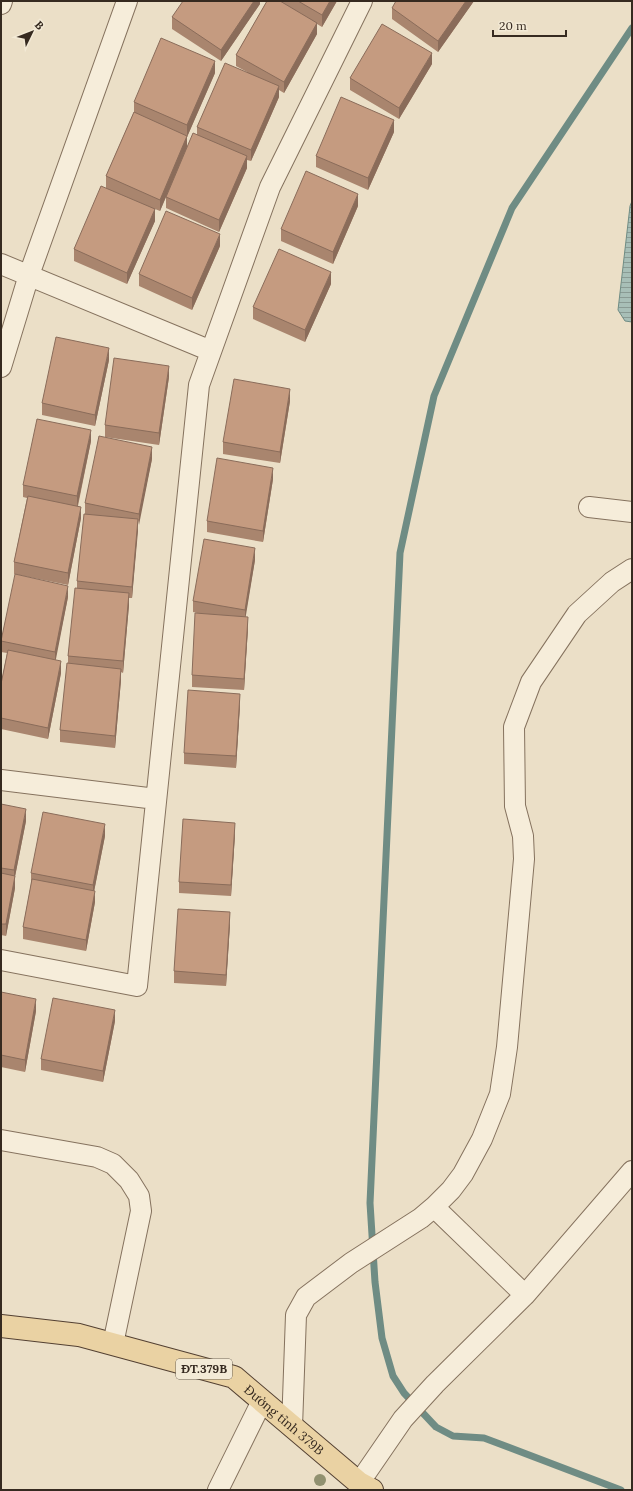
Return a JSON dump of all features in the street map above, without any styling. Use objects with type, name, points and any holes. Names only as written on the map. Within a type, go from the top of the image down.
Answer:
[{"type":"main road","name":"Đường tỉnh 379B","points":[[1,1326],[79,1335],[234,1377],[292,1427],[365,1486]]},
{"type":"street","points":[[1,367],[29,275],[127,1]]},
{"type":"street","points":[[1,960],[137,986],[199,385],[270,187],[362,1]]},
{"type":"street","points":[[1,264],[211,351]]},
{"type":"street","points":[[589,508],[632,512]]},
{"type":"street","points":[[292,1427],[296,1315],[306,1297],[351,1264],[428,1212],[451,1190],[463,1174],[482,1139],[500,1094],[507,1047],[524,859],[523,836],[516,806],[514,727],[531,682],[577,614],[612,582],[632,569]]},
{"type":"street","points":[[1,780],[156,799]]},
{"type":"street","points":[[1,1140],[97,1157],[113,1164],[129,1180],[139,1196],[141,1211],[113,1344]]},
{"type":"street","points":[[365,1486],[403,1419],[435,1384],[525,1295],[632,1171]]},
{"type":"street","points":[[428,1212],[525,1295]]},
{"type":"street","points":[[218,1490],[262,1401]]},
{"type":"water","points":[[632,201],[632,322],[625,321],[618,310],[630,206]]},
{"type":"building","points":[[183,1],[254,1],[221,50],[172,17]]},
{"type":"building","points":[[267,1],[280,1],[317,23],[284,82],[236,55]]},
{"type":"building","points":[[298,1],[330,1],[322,15]]},
{"type":"building","points":[[396,1],[466,1],[438,41],[392,8]]},
{"type":"building","points":[[382,24],[432,53],[399,108],[350,78]]},
{"type":"building","points":[[161,38],[215,61],[187,125],[134,102]]},
{"type":"building","points":[[225,63],[279,86],[251,150],[197,127]]},
{"type":"building","points":[[341,97],[394,120],[368,178],[316,156]]},
{"type":"building","points":[[134,112],[187,136],[160,200],[106,176]]},
{"type":"building","points":[[193,133],[247,156],[219,220],[166,197]]},
{"type":"building","points":[[306,171],[358,194],[333,252],[281,229]]},
{"type":"building","points":[[101,186],[155,209],[127,273],[74,249]]},
{"type":"building","points":[[166,211],[220,234],[192,298],[139,274]]},
{"type":"building","points":[[279,249],[331,272],[305,330],[253,307]]},
{"type":"building","points":[[56,337],[109,348],[95,415],[42,403]]},
{"type":"building","points":[[114,358],[169,366],[159,433],[105,425]]},
{"type":"building","points":[[234,379],[290,389],[280,452],[223,442]]},
{"type":"building","points":[[37,419],[91,430],[77,496],[23,485]]},
{"type":"building","points":[[99,436],[152,447],[139,514],[85,503]]},
{"type":"building","points":[[217,458],[273,468],[263,531],[207,521]]},
{"type":"building","points":[[28,496],[81,507],[68,573],[14,562]]},
{"type":"building","points":[[84,514],[138,519],[132,587],[77,581]]},
{"type":"building","points":[[204,539],[255,548],[245,610],[193,601]]},
{"type":"building","points":[[15,574],[68,586],[55,652],[1,641]]},
{"type":"building","points":[[75,588],[129,593],[123,661],[68,656]]},
{"type":"building","points":[[195,613],[248,617],[244,679],[192,675]]},
{"type":"building","points":[[8,650],[61,661],[48,728],[1,718],[1,684]]},
{"type":"building","points":[[67,663],[121,669],[115,736],[60,730]]},
{"type":"building","points":[[188,690],[240,694],[236,756],[184,753]]},
{"type":"building","points":[[1,804],[26,809],[14,870],[1,868]]},
{"type":"building","points":[[43,812],[105,824],[93,885],[31,873]]},
{"type":"building","points":[[183,819],[235,823],[231,885],[179,882]]},
{"type":"building","points":[[1,873],[15,876],[6,924],[1,924]]},
{"type":"building","points":[[32,879],[95,891],[86,940],[23,927]]},
{"type":"building","points":[[178,909],[230,912],[226,975],[174,971]]},
{"type":"building","points":[[1,992],[36,999],[25,1060],[1,1055]]},
{"type":"building","points":[[53,998],[115,1010],[103,1071],[41,1059]]},
{"type":"waterway","points":[[621,1490],[484,1438],[453,1436],[436,1427],[404,1393],[393,1376],[382,1338],[375,1282],[370,1203],[400,553],[434,396],[512,208],[632,28]]}]
